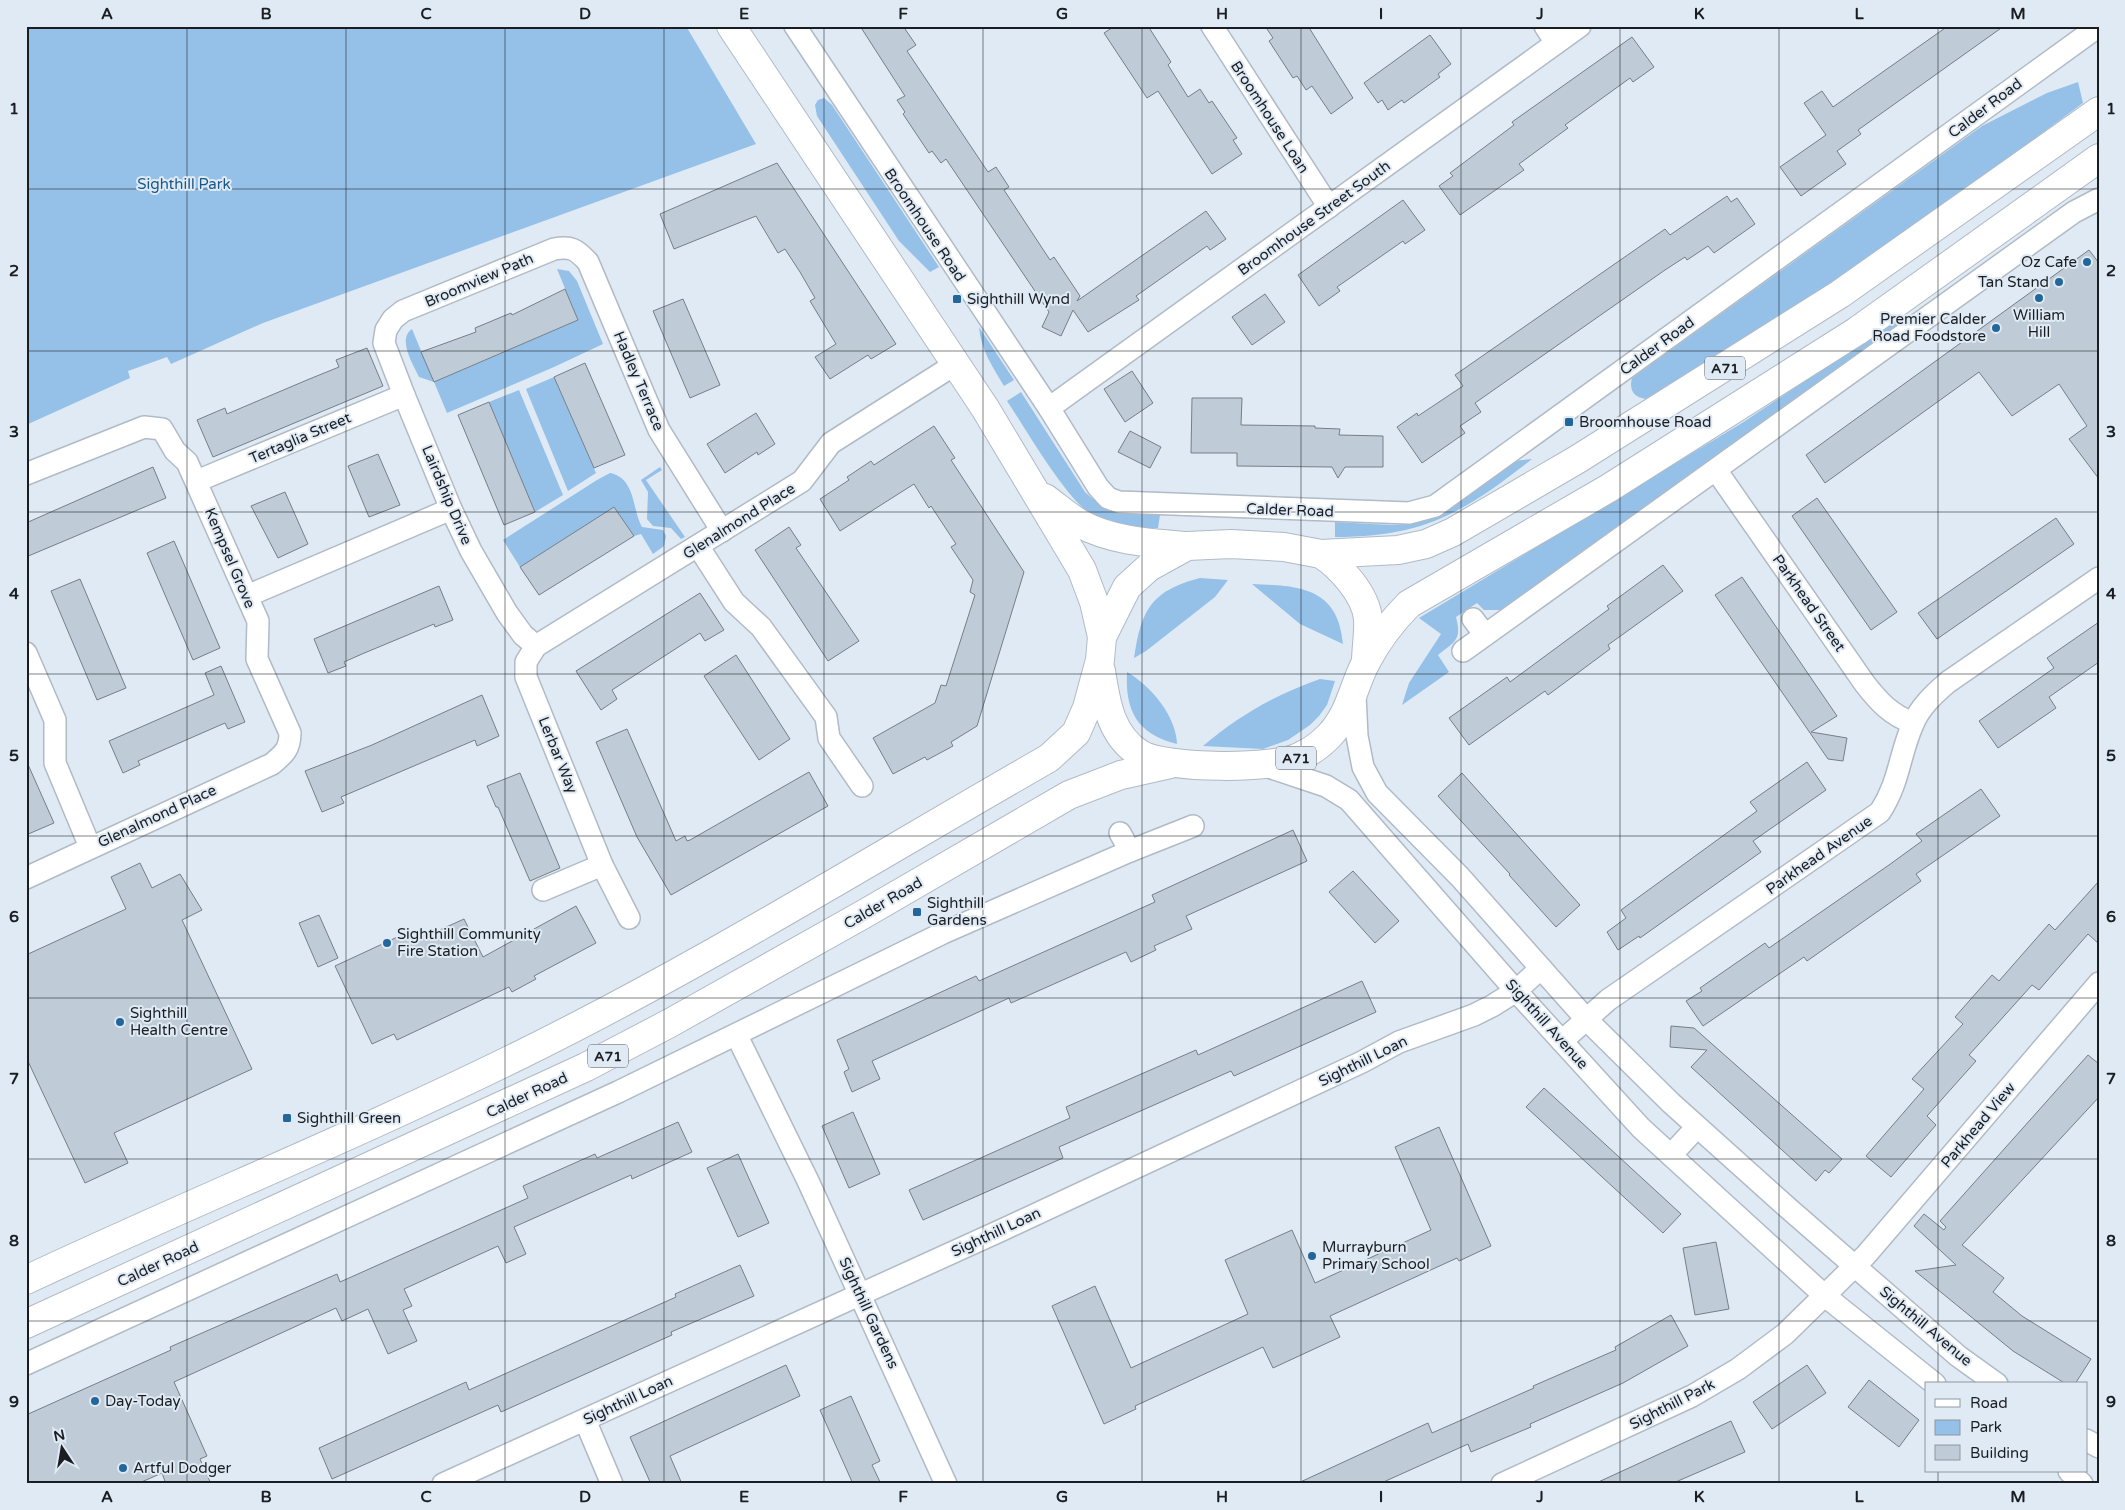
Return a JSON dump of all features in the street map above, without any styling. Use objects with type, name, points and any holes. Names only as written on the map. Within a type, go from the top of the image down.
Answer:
[{"type":"main road","points":[[731,26],[985,408],[1036,492],[1082,570],[1094,602],[1101,648]]},
{"type":"main road","name":"Calder Road","points":[[33,1273],[334,1143],[555,1037],[729,942],[1049,758],[1076,733],[1087,708],[1101,648],[1127,587],[1149,567],[1188,546],[1231,544],[1284,547],[1321,554],[1398,550],[1426,544],[1453,532],[1586,454],[1840,294],[1898,256],[2099,112]]},
{"type":"main road","name":"Calder Road","points":[[1101,648],[1107,710],[1120,734],[1141,754],[1174,763],[1265,766],[1301,757],[1328,737],[1341,720],[1355,695],[1366,662],[1395,618],[1409,604],[1608,488],[1856,331],[2099,158]]},
{"type":"main road","points":[[1036,492],[1078,523],[1103,534],[1149,543],[1188,546]]},
{"type":"main road","name":"Calder Road","points":[[1321,554],[1337,564],[1355,587],[1368,617],[1366,662]]},
{"type":"main road","name":"Calder Road","points":[[26,1324],[586,1067],[839,928],[1069,795],[1121,775],[1174,763]]},
{"type":"street","name":"Broomhouse Road","points":[[795,26],[1049,408],[1098,487],[1108,498],[1120,502],[1165,505]]},
{"type":"street","name":"Broomhouse Loan","points":[[1212,26],[1329,207]]},
{"type":"street","name":"Broomhouse Street South","points":[[1049,408],[1329,207],[1550,35],[1580,26]]},
{"type":"street","name":"Calder Road","points":[[1165,505],[1409,513],[1435,506],[2099,26]]},
{"type":"street","points":[[1463,650],[1479,627],[1716,470],[2074,212],[2099,199]]},
{"type":"street","name":"Broomview Path","points":[[386,330],[393,319],[403,311],[554,249],[567,247],[580,253]]},
{"type":"street","name":"Hadley Terrace","points":[[580,253],[588,262],[659,430],[722,531]]},
{"type":"street","name":"Lairdship Drive","points":[[386,330],[384,342],[451,509],[471,551],[508,613],[523,635],[536,646]]},
{"type":"street","name":"Glenalmond Place","points":[[536,646],[802,481],[831,444],[954,364]]},
{"type":"street","name":"Tertaglia Street","points":[[197,481],[404,395]]},
{"type":"street","name":"Kempsel Grove","points":[[26,474],[144,427],[162,430],[175,451],[187,462],[197,481],[258,621],[257,659],[290,733],[290,742],[286,752]]},
{"type":"street","name":"Parkhead Street","points":[[1716,470],[1871,691],[1882,705],[1900,718],[1913,723]]},
{"type":"street","points":[[247,596],[451,509]]},
{"type":"street","points":[[698,546],[734,602],[761,627],[826,717],[829,738],[862,786]]},
{"type":"street","name":"Parkhead Avenue","points":[[1562,1042],[1608,1000],[1880,812],[1898,779],[1913,723],[1928,700],[1948,682],[2099,578]]},
{"type":"street","name":"Lerbar Way","points":[[536,646],[526,662],[526,677],[602,865],[629,918]]},
{"type":"street","points":[[26,653],[55,720],[55,763],[90,847]]},
{"type":"street","name":"Sighthill Avenue","points":[[1355,695],[1357,736],[1363,767],[1377,793],[1460,877],[1587,1020],[1697,1127],[1958,1356],[1994,1382]]},
{"type":"street","name":"Glenalmond Place","points":[[26,878],[272,764],[286,752]]},
{"type":"street","name":"Sighthill Avenue","points":[[1265,766],[1326,786],[1349,800],[1516,991],[1641,1128],[1825,1296],[1932,1382]]},
{"type":"street","points":[[26,1364],[737,1036],[1125,842],[1193,826]]},
{"type":"street","points":[[542,890],[602,865]]},
{"type":"street","name":"Sighthill Loan","points":[[444,1484],[1188,1143],[1362,1062],[1399,1042],[1474,1015],[1516,991],[1541,968]]},
{"type":"street","name":"Parkhead View","points":[[1856,1266],[1992,1111],[2074,1010],[2099,983]]},
{"type":"street","name":"Sighthill Gardens","points":[[737,1036],[860,1293],[946,1484]]},
{"type":"street","points":[[1671,1156],[1697,1127]]},
{"type":"street","points":[[1825,1296],[1856,1266]]},
{"type":"street","name":"Sighthill Park","points":[[1502,1484],[1692,1396],[1738,1369],[1777,1340],[1825,1296]]},
{"type":"street","points":[[585,1420],[612,1484]]},
{"type":"street","points":[[2088,1441],[2099,1448]]},
{"type":"street","points":[[2070,1472],[2082,1484]]},
{"type":"green space","name":"Sighthill Park","points":[[26,26],[686,26],[756,144],[263,323],[171,364],[167,357],[128,371],[130,378],[26,425]]},
{"type":"green space","points":[[2078,82],[2083,103],[1870,257],[1762,330],[1650,399],[1641,398],[1635,394],[1631,388],[1632,378],[1982,126],[2047,93]]},
{"type":"green space","points":[[824,98],[832,105],[939,267],[930,272],[899,241],[817,116],[815,105],[818,100]]},
{"type":"green space","points":[[557,269],[569,271],[577,281],[603,344],[447,413],[434,382],[578,320]]},
{"type":"green space","points":[[1898,319],[1903,324],[1506,610],[1484,610],[1477,603],[1456,617],[1458,631],[1456,640],[1438,655],[1449,672],[1402,705],[1409,683],[1441,634],[1419,618],[1742,423]]},
{"type":"green space","points":[[979,327],[1014,380],[1004,386],[985,351]]},
{"type":"green space","points":[[412,329],[434,382],[419,377],[410,359],[406,339]]},
{"type":"green space","points":[[554,377],[596,473],[568,491],[526,389]]},
{"type":"green space","points":[[519,390],[563,495],[535,512],[489,402]]},
{"type":"green space","points":[[1021,392],[1085,492],[1102,505],[1111,509],[1160,515],[1158,528],[1132,527],[1107,522],[1091,514],[1081,506],[1058,479],[1007,401]]},
{"type":"green space","points":[[1532,459],[1485,494],[1441,518],[1418,527],[1394,532],[1366,536],[1335,537],[1335,522],[1395,525],[1430,519],[1513,461]]},
{"type":"green space","points":[[660,467],[662,470],[646,480],[685,537],[681,539],[671,528],[653,526],[647,519],[648,492],[641,480]]},
{"type":"green space","points":[[610,473],[625,481],[642,527],[663,530],[666,536],[664,546],[653,554],[641,534],[634,536],[614,507],[520,567],[503,540]]},
{"type":"green space","points":[[1200,578],[1228,580],[1215,597],[1146,651],[1134,658],[1140,628],[1151,605],[1170,589]]},
{"type":"green space","points":[[1252,584],[1300,589],[1313,593],[1324,600],[1333,611],[1340,625],[1343,644],[1300,624]]},
{"type":"green space","points":[[1127,672],[1145,685],[1161,703],[1176,733],[1177,744],[1152,734],[1136,719],[1128,698]]},
{"type":"green space","points":[[1320,679],[1335,681],[1327,705],[1310,725],[1288,740],[1263,749],[1203,746],[1230,725],[1258,707]]},
{"type":"building","points":[[860,26],[903,26],[916,45],[907,51],[988,172],[996,167],[1009,187],[1004,190],[1050,260],[1054,257],[1080,296],[1077,301],[1206,211],[1226,239],[1210,250],[1207,246],[1136,296],[1139,300],[1088,332],[1073,310],[1061,336],[1042,327],[1049,312],[946,159],[941,163],[932,151],[929,153],[903,114],[905,112],[897,100],[905,96]]},
{"type":"building","points":[[1115,26],[1148,26],[1171,62],[1168,65],[1188,97],[1200,89],[1209,103],[1212,101],[1237,138],[1233,140],[1242,154],[1212,174],[1158,91],[1147,98],[1104,33]]},
{"type":"building","points":[[1265,26],[1308,26],[1353,98],[1331,114],[1312,86],[1306,90],[1297,76],[1293,78],[1269,41],[1273,38]]},
{"type":"building","points":[[1948,26],[2004,26],[1858,130],[1861,134],[1837,151],[1846,164],[1801,196],[1780,167],[1826,135],[1804,103],[1822,91],[1833,107]]},
{"type":"building","points":[[1430,35],[1451,64],[1438,74],[1440,77],[1404,103],[1402,100],[1388,110],[1382,100],[1378,103],[1364,83]]},
{"type":"building","points":[[1632,37],[1654,67],[1633,82],[1630,78],[1565,125],[1568,128],[1519,164],[1524,170],[1460,215],[1439,186],[1453,176],[1450,173],[1514,125],[1512,122]]},
{"type":"building","points":[[777,163],[896,344],[871,359],[868,355],[830,379],[815,357],[836,344],[810,301],[815,298],[800,272],[785,249],[778,253],[756,216],[674,249],[660,214]]},
{"type":"building","points":[[1727,196],[1731,202],[1737,198],[1755,224],[1714,253],[1708,246],[1687,260],[1685,257],[1475,403],[1481,412],[1460,426],[1465,433],[1422,463],[1397,427],[1417,413],[1418,416],[1463,386],[1455,375],[1665,229],[1670,235]]},
{"type":"building","points":[[1403,200],[1425,230],[1405,244],[1403,241],[1337,287],[1340,291],[1319,306],[1298,275]]},
{"type":"building","points":[[2089,250],[2099,263],[2099,479],[2069,439],[2087,426],[2059,384],[2012,416],[1979,372],[1825,483],[1806,455]]},
{"type":"building","points":[[565,289],[578,320],[434,382],[421,352],[476,332],[475,328],[511,313],[512,315]]},
{"type":"building","points":[[1265,294],[1285,322],[1252,345],[1232,317]]},
{"type":"building","points":[[683,299],[720,385],[690,398],[653,311]]},
{"type":"building","points":[[367,348],[383,386],[213,457],[197,420],[225,408],[227,414],[339,367],[336,360]]},
{"type":"building","points":[[585,363],[625,455],[594,468],[554,377]]},
{"type":"building","points":[[1132,371],[1153,403],[1125,422],[1104,389]]},
{"type":"building","points":[[1192,398],[1242,398],[1241,425],[1315,426],[1315,428],[1340,429],[1339,435],[1383,436],[1383,467],[1345,467],[1338,478],[1332,467],[1237,466],[1237,453],[1191,453]]},
{"type":"building","points":[[489,402],[535,512],[504,525],[458,415]]},
{"type":"building","points":[[756,413],[775,444],[758,455],[757,452],[725,473],[707,444]]},
{"type":"building","points":[[934,426],[955,458],[951,460],[1024,572],[977,726],[951,742],[953,746],[927,760],[925,757],[893,774],[873,738],[935,703],[941,685],[946,686],[975,595],[970,592],[973,580],[951,547],[956,544],[914,484],[840,531],[820,499],[849,480],[847,477],[871,461],[874,465]]},
{"type":"building","points":[[1130,431],[1161,447],[1150,468],[1118,452]]},
{"type":"building","points":[[378,454],[400,505],[369,517],[348,466]]},
{"type":"building","points":[[153,467],[166,498],[26,557],[26,523]]},
{"type":"building","points":[[285,492],[308,544],[278,558],[251,506]]},
{"type":"building","points":[[1817,498],[1897,612],[1871,630],[1792,516]]},
{"type":"building","points":[[614,507],[634,536],[539,595],[520,567]]},
{"type":"building","points":[[2056,518],[2074,544],[1937,639],[1918,613]]},
{"type":"building","points":[[789,527],[801,545],[796,548],[859,641],[828,661],[755,550]]},
{"type":"building","points":[[174,541],[220,648],[193,660],[147,553]]},
{"type":"building","points":[[1663,565],[1683,591],[1608,645],[1610,649],[1548,695],[1545,691],[1469,745],[1449,718],[1507,677],[1510,682],[1609,609],[1607,606]]},
{"type":"building","points":[[1742,577],[1837,716],[1811,732],[1847,738],[1843,761],[1828,759],[1715,595]]},
{"type":"building","points":[[80,579],[126,688],[97,700],[51,591]]},
{"type":"building","points":[[439,586],[453,620],[435,627],[434,624],[362,654],[344,662],[346,666],[328,673],[314,639]]},
{"type":"building","points":[[700,593],[724,630],[705,641],[700,633],[612,690],[617,699],[601,710],[576,671]]},
{"type":"building","points":[[2099,622],[2099,662],[2049,697],[2056,708],[1998,748],[1979,721],[2054,668],[2047,658]]},
{"type":"building","points":[[736,655],[790,739],[759,760],[704,676]]},
{"type":"building","points":[[221,666],[245,722],[228,729],[225,723],[138,761],[140,765],[123,773],[109,741],[214,695],[205,673]]},
{"type":"building","points":[[482,695],[499,736],[477,746],[475,740],[341,797],[344,803],[322,812],[305,771],[372,745]]},
{"type":"building","points":[[627,729],[676,841],[685,836],[687,841],[690,840],[809,772],[828,806],[671,895],[637,837],[596,742]]},
{"type":"building","points":[[26,760],[54,823],[26,835]]},
{"type":"building","points":[[1807,762],[1826,790],[1753,841],[1761,852],[1640,938],[1639,936],[1618,950],[1607,932],[1626,918],[1621,910],[1757,811],[1750,802]]},
{"type":"building","points":[[520,773],[560,868],[530,881],[487,786]]},
{"type":"building","points":[[1462,773],[1580,905],[1556,927],[1438,796]]},
{"type":"building","points":[[1981,789],[2000,816],[1916,874],[1921,881],[1807,961],[1804,957],[1703,1026],[1686,1001],[1702,991],[1700,988],[1765,943],[1769,948],[1889,865],[1922,841],[1916,834]]},
{"type":"building","points":[[1293,830],[1307,861],[1186,916],[1192,929],[1154,946],[1156,950],[1131,962],[1126,952],[1011,1003],[1009,998],[872,1061],[880,1079],[852,1092],[844,1072],[849,1069],[837,1040],[976,976],[979,981],[1155,902],[1152,895]]},
{"type":"building","name":"Sighthill Health Centre","points":[[140,863],[152,888],[180,874],[202,910],[182,920],[252,1069],[114,1133],[128,1163],[85,1183],[26,1057],[26,955],[126,909],[111,877]]},
{"type":"building","points":[[1353,871],[1399,921],[1375,943],[1329,892]]},
{"type":"building","points":[[2099,881],[2099,944],[2088,934],[2039,990],[2032,985],[1969,1055],[1976,1061],[1927,1116],[1936,1125],[1891,1177],[1866,1156],[1924,1089],[1912,1079],[1963,1024],[1955,1017],[1992,975],[1999,981],[2049,924],[2055,930]]},
{"type":"building","points":[[576,906],[596,943],[534,976],[536,979],[512,992],[509,987],[397,1040],[394,1034],[372,1044],[335,966],[406,933],[411,943],[464,919],[483,957]]},
{"type":"building","points":[[319,915],[338,958],[318,967],[299,923]]},
{"type":"building","points":[[1362,981],[1376,1012],[1234,1076],[1231,1071],[1059,1147],[1063,1158],[923,1220],[909,1190],[1070,1118],[1066,1107],[1196,1050],[1198,1055]]},
{"type":"building","points":[[1671,1026],[1694,1028],[1842,1159],[1829,1173],[1825,1170],[1816,1181],[1691,1067],[1707,1050],[1670,1047]]},
{"type":"building","points":[[2088,1055],[2099,1064],[2099,1097],[1962,1245],[2004,1278],[1993,1292],[2022,1316],[2091,1359],[2076,1382],[2063,1382],[2013,1351],[1915,1271],[1956,1265],[1914,1226],[1924,1214],[1944,1230],[1946,1227],[1940,1221]]},
{"type":"building","points":[[1544,1088],[1681,1214],[1663,1233],[1526,1107]]},
{"type":"building","points":[[853,1112],[880,1174],[849,1188],[822,1126]]},
{"type":"building","points":[[678,1122],[692,1152],[632,1179],[631,1175],[514,1227],[526,1254],[506,1263],[498,1246],[404,1289],[412,1306],[403,1310],[417,1341],[388,1354],[368,1309],[342,1321],[336,1308],[174,1382],[207,1456],[200,1459],[211,1484],[166,1484],[162,1473],[137,1484],[26,1484],[26,1415],[171,1350],[170,1347],[337,1274],[340,1282],[528,1198],[523,1186],[595,1154],[597,1158]]},
{"type":"building","points":[[1439,1127],[1491,1246],[1459,1261],[1457,1258],[1330,1316],[1340,1337],[1273,1368],[1263,1347],[1135,1406],[1136,1409],[1104,1424],[1052,1306],[1095,1286],[1131,1368],[1248,1314],[1225,1260],[1292,1230],[1315,1283],[1431,1230],[1395,1147]]},
{"type":"building","points":[[738,1154],[769,1223],[738,1237],[707,1168]]},
{"type":"building","points":[[1716,1242],[1729,1309],[1695,1315],[1683,1248]]},
{"type":"building","points":[[740,1265],[754,1296],[671,1332],[672,1335],[501,1412],[498,1405],[332,1479],[319,1448],[466,1382],[469,1390],[676,1297],[675,1294]]},
{"type":"building","points":[[1671,1315],[1688,1346],[1623,1383],[1530,1424],[1531,1427],[1471,1452],[1468,1444],[1379,1484],[1296,1484],[1428,1423],[1432,1433],[1534,1388],[1533,1386],[1616,1350],[1615,1347]]},
{"type":"building","points":[[786,1365],[800,1396],[670,1456],[682,1484],[651,1484],[630,1437]]},
{"type":"building","points":[[1807,1365],[1826,1393],[1772,1429],[1753,1402]]},
{"type":"building","points":[[1869,1380],[1919,1420],[1899,1447],[1848,1407]]},
{"type":"building","points":[[851,1396],[880,1461],[872,1465],[881,1484],[853,1484],[820,1410]]},
{"type":"building","points":[[1731,1421],[1745,1452],[1671,1484],[1594,1484]]},
{"type":"place","name":"Oz Cafe","points":[[2087,262]]},
{"type":"place","name":"Tan Stand","points":[[2059,282]]},
{"type":"place","name":"William Hill","points":[[2039,298]]},
{"type":"place","name":"Sighthill Wynd","points":[[957,299]]},
{"type":"place","name":"Premier Calder Road Foodstore","points":[[1996,328]]},
{"type":"place","name":"Broomhouse Road","points":[[1569,422]]},
{"type":"place","name":"Sighthill Gardens","points":[[917,912]]},
{"type":"place","name":"Sighthill Community Fire Station","points":[[387,943]]},
{"type":"place","name":"Sighthill Health Centre","points":[[120,1022]]},
{"type":"place","name":"Sighthill Green","points":[[287,1118]]},
{"type":"place","name":"Murrayburn Primary School","points":[[1312,1256]]},
{"type":"place","name":"Day-Today","points":[[95,1401]]},
{"type":"place","name":"Artful Dodger","points":[[123,1468]]}]
